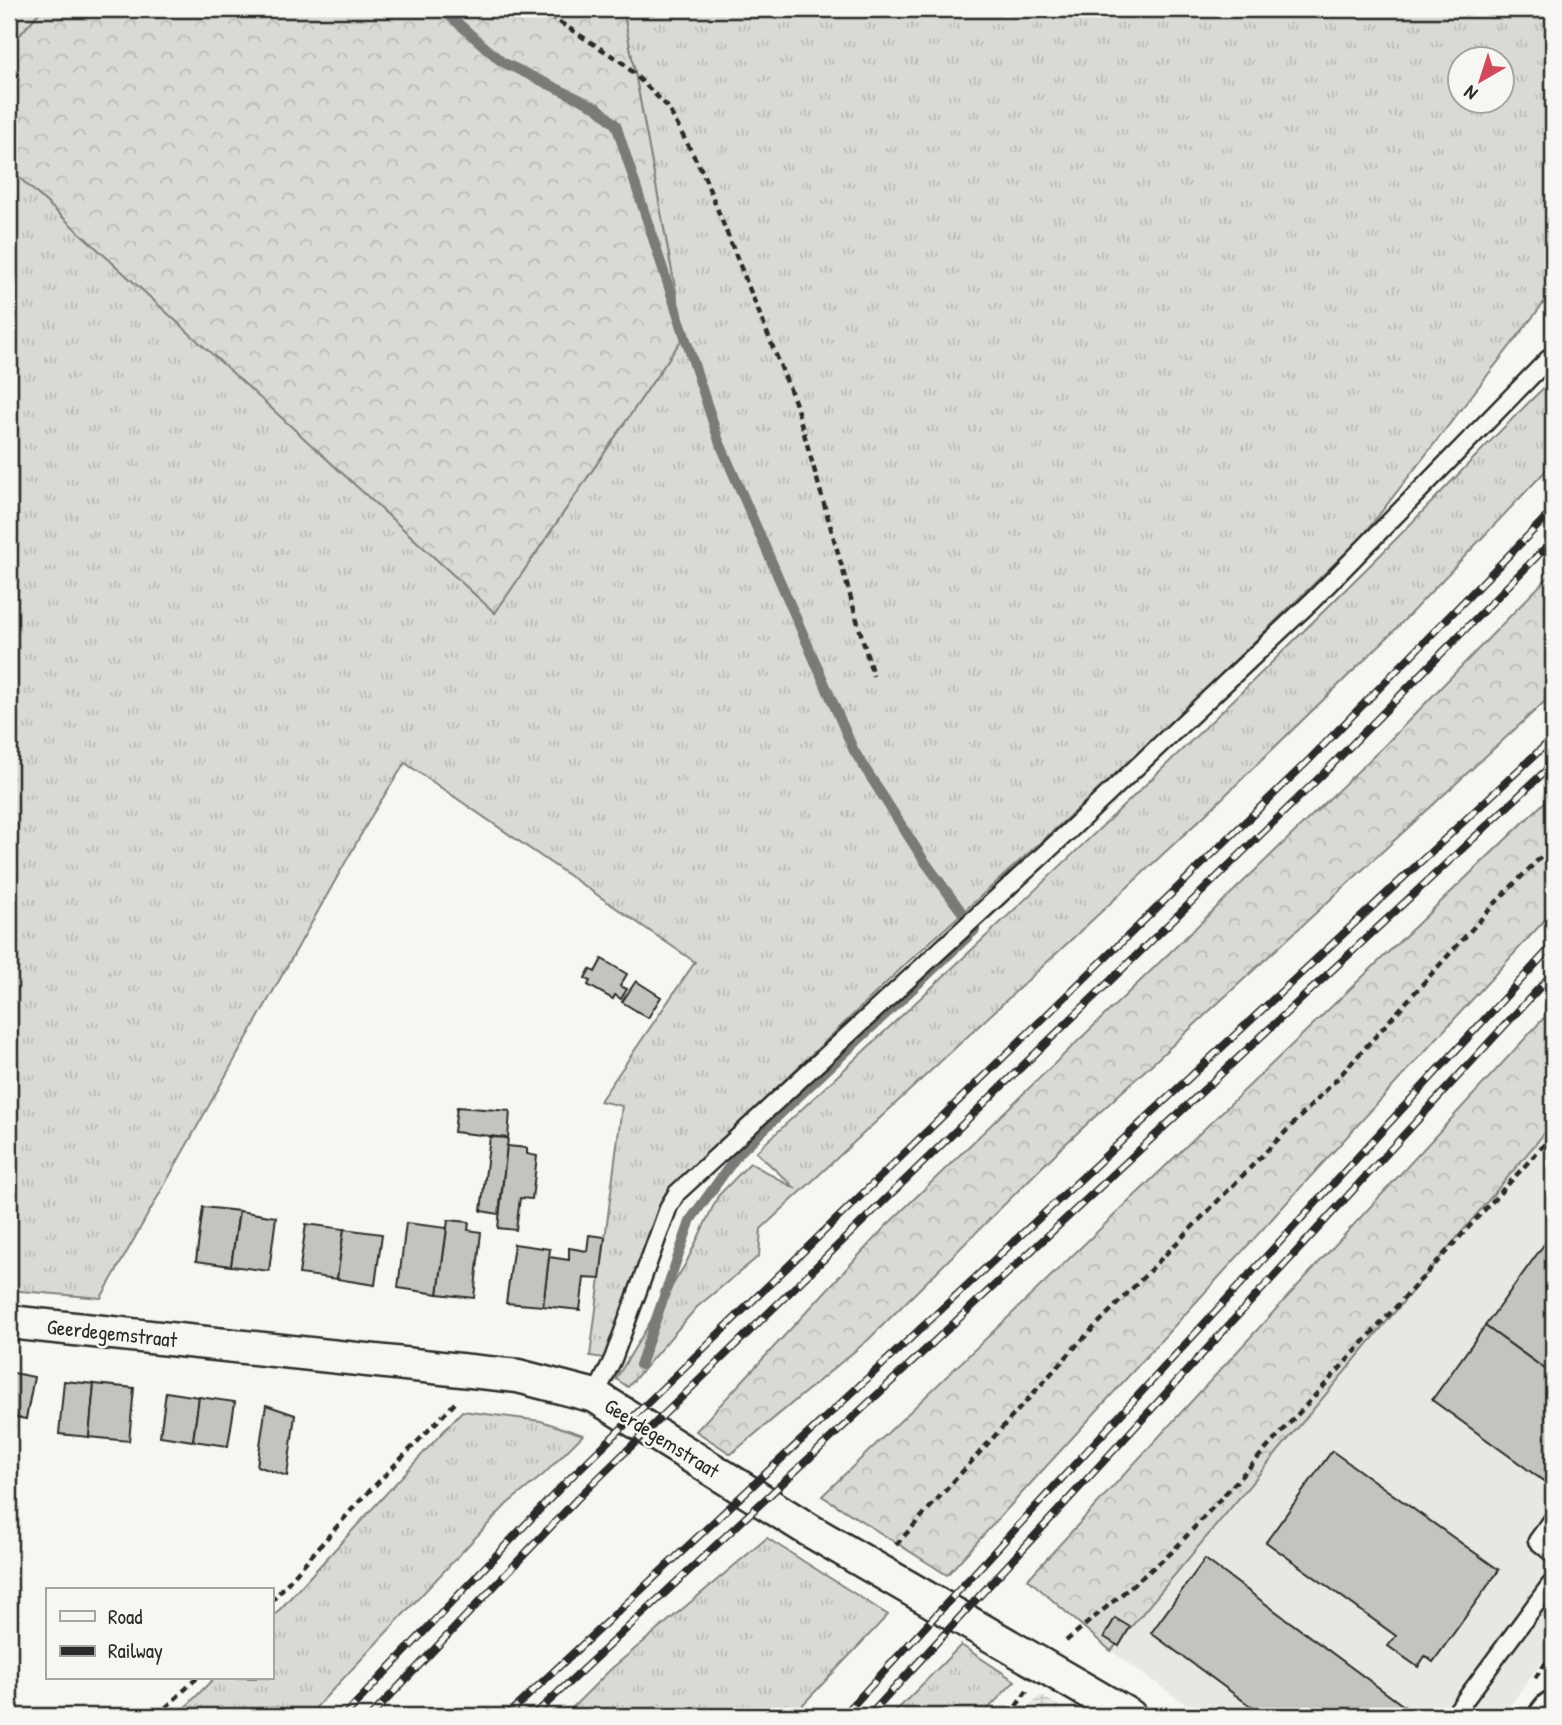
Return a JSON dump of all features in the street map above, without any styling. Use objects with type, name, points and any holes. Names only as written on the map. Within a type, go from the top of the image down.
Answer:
[{"type":"main road","points":[[1549,1716],[1553,1711]]},
{"type":"street","name":"Geerdegemstraat","points":[[9,1322],[518,1376],[595,1396],[873,1568],[1130,1716]]},
{"type":"lane","points":[[595,1396],[613,1359],[668,1206],[677,1193],[1069,831],[1314,599],[1553,354]]},
{"type":"lane","points":[[1553,1520],[1537,1541],[1553,1554]]},
{"type":"lane","points":[[1453,1716],[1552,1585]]},
{"type":"path","points":[[539,9],[623,63],[667,106],[702,171],[795,402],[873,676]]},
{"type":"path","points":[[873,1568],[932,1509],[1077,1345],[1337,1079],[1499,899],[1553,845]]},
{"type":"path","points":[[1009,1716],[1043,1666],[1071,1636],[1171,1553],[1553,1135]]},
{"type":"path","points":[[273,1600],[354,1507],[458,1398]]},
{"type":"path","points":[[158,1716],[195,1680]]},
{"type":"shaded area","points":[[1553,1123],[1553,1647],[1502,1716],[1202,1716],[1111,1651]]},
{"type":"shaded area","points":[[1040,1695],[1067,1711],[1076,1716],[1023,1716]]},
{"type":"green space","points":[[9,9],[42,9],[9,48]]},
{"type":"green space","points":[[42,9],[623,9],[684,336],[495,613],[9,168],[9,48]]},
{"type":"green space","points":[[623,9],[1553,9],[1553,291],[1361,538],[1147,746],[908,962],[668,1192],[654,1223],[610,1359],[590,1356],[622,1106],[600,1101],[695,962],[405,763],[372,815],[101,1298],[9,1290],[9,168],[495,613],[684,336]]},
{"type":"green space","points":[[1553,379],[1553,463],[1392,633],[1206,814],[761,1229],[759,1256],[697,1307],[628,1387],[616,1379],[686,1263],[718,1196],[750,1163],[796,1189],[756,1152],[1209,724]]},
{"type":"green space","points":[[1553,572],[1553,694],[1061,1148],[868,1340],[731,1454],[696,1431],[886,1226],[1383,747]]},
{"type":"green space","points":[[1553,794],[1553,911],[947,1575],[822,1496]]},
{"type":"green space","points":[[1553,1008],[1553,1123],[1111,1651],[1028,1579]]},
{"type":"green space","points":[[462,1411],[541,1421],[583,1435],[543,1475],[507,1504],[308,1716],[177,1716],[212,1680],[273,1680],[273,1617]]},
{"type":"green space","points":[[767,1538],[888,1615],[792,1716],[564,1716],[611,1669]]},
{"type":"green space","points":[[961,1645],[1015,1681],[981,1716],[891,1716]]},
{"type":"building","points":[[602,959],[627,974],[620,986],[627,989],[621,999],[615,995],[613,999],[588,985],[590,981],[585,978],[590,969],[595,972]]},
{"type":"building","points":[[636,981],[661,997],[648,1018],[622,1002]]},
{"type":"building","points":[[457,1107],[510,1111],[508,1138],[454,1132]]},
{"type":"building","points":[[490,1137],[508,1138],[499,1214],[481,1211]]},
{"type":"building","points":[[507,1146],[527,1148],[527,1154],[537,1156],[532,1199],[520,1198],[516,1230],[498,1228]]},
{"type":"building","points":[[203,1207],[239,1211],[231,1266],[196,1261]]},
{"type":"building","points":[[239,1211],[276,1217],[269,1271],[231,1266]]},
{"type":"building","points":[[448,1220],[469,1222],[468,1230],[481,1232],[474,1298],[438,1294]]},
{"type":"building","points":[[406,1223],[447,1228],[438,1294],[398,1288]]},
{"type":"building","points":[[306,1224],[344,1229],[337,1279],[299,1274]]},
{"type":"building","points":[[344,1229],[382,1234],[375,1285],[337,1279]]},
{"type":"building","points":[[1553,1232],[1553,1375],[1485,1326]]},
{"type":"building","points":[[589,1235],[605,1237],[600,1279],[584,1278],[580,1310],[543,1306],[549,1257],[569,1260],[569,1248],[587,1251]]},
{"type":"building","points":[[514,1244],[550,1249],[543,1306],[506,1303]]},
{"type":"building","points":[[1485,1326],[1553,1375],[1553,1479],[1549,1485],[1432,1400]]},
{"type":"building","points":[[9,1372],[34,1377],[26,1419],[9,1416]]},
{"type":"building","points":[[64,1381],[94,1384],[89,1437],[59,1434]]},
{"type":"building","points":[[94,1384],[134,1388],[129,1441],[89,1437]]},
{"type":"building","points":[[166,1392],[199,1397],[193,1441],[160,1436]]},
{"type":"building","points":[[199,1397],[235,1402],[228,1446],[193,1441]]},
{"type":"building","points":[[266,1405],[295,1415],[287,1476],[257,1466]]},
{"type":"building","points":[[1332,1451],[1499,1570],[1433,1662],[1425,1656],[1418,1667],[1388,1646],[1396,1636],[1266,1542]]},
{"type":"building","points":[[1205,1559],[1405,1707],[1398,1716],[1264,1716],[1151,1633]]},
{"type":"building","points":[[1115,1618],[1130,1627],[1119,1646],[1104,1637]]},
{"type":"waterway","points":[[442,9],[502,62],[598,108],[616,125],[719,441],[854,751],[923,859],[975,930],[739,1153],[691,1219],[640,1365]]},
{"type":"railway","points":[[344,1716],[561,1487],[1309,760],[1553,510]]},
{"type":"railway","points":[[371,1716],[578,1498],[1323,774],[1553,540]]},
{"type":"railway","points":[[506,1716],[1553,738]]},
{"type":"railway","points":[[533,1716],[1553,764]]},
{"type":"railway","points":[[843,1716],[1553,945]]},
{"type":"railway","points":[[869,1716],[1553,973]]}]
